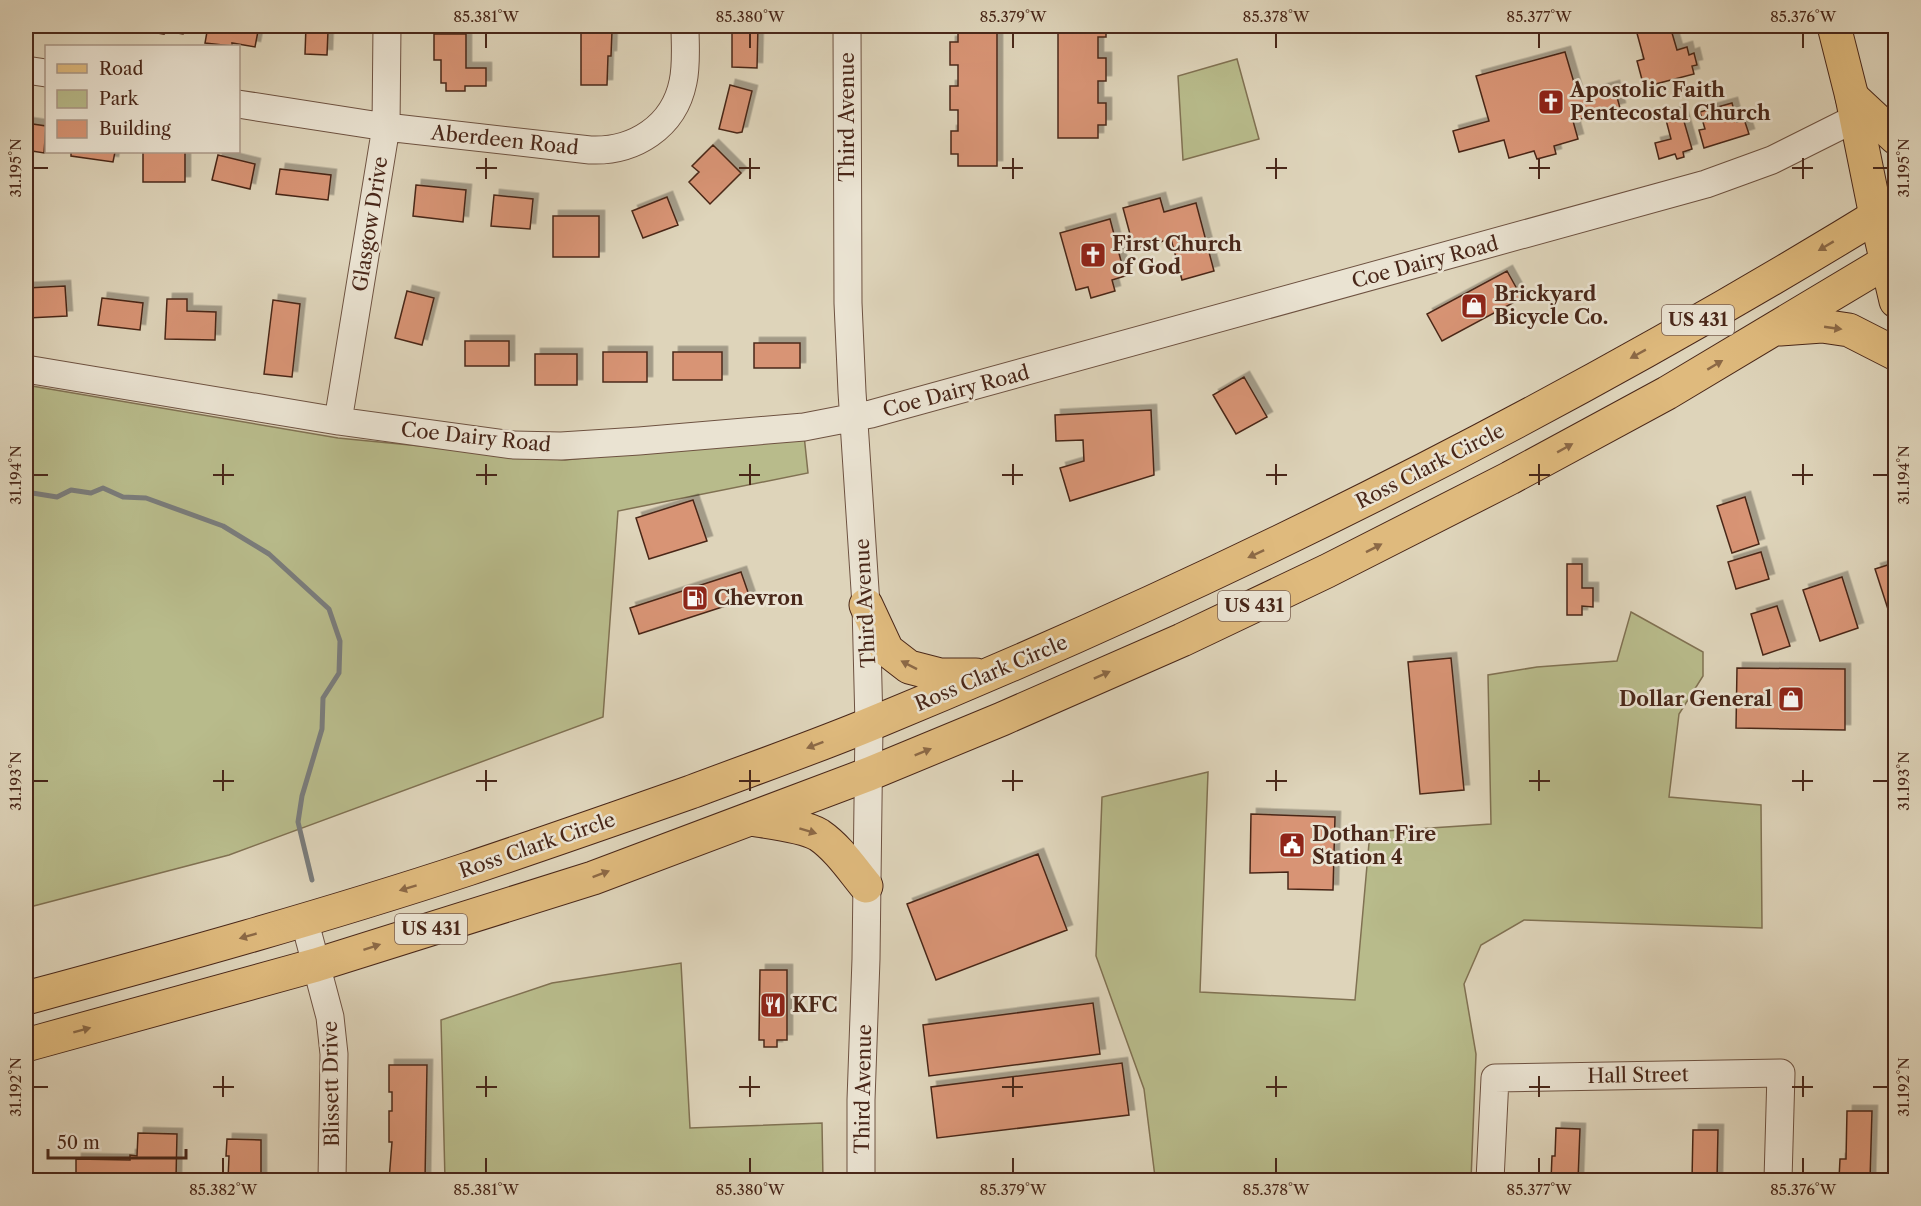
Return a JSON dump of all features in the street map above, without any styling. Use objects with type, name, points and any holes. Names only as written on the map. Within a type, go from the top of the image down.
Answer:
[{"type":"main road","points":[[1834,26],[1854,107],[1886,210],[1896,301]]},
{"type":"main road","points":[[1854,107],[1896,138]]},
{"type":"main road","name":"Ross Clark Circle","points":[[26,998],[304,920],[464,870],[584,830],[870,725],[1162,598],[1309,529],[1606,372],[1886,210]]},
{"type":"main road","name":"US 431","points":[[26,1045],[316,965],[592,878],[869,774],[1002,719],[1182,640],[1327,571],[1510,478],[1667,393],[1891,259]]},
{"type":"main road","points":[[1775,329],[1822,326],[1849,330],[1896,354]]},
{"type":"main road","points":[[1309,529],[1327,571]]},
{"type":"main road","points":[[866,605],[887,650],[909,668],[940,675],[987,675]]},
{"type":"main road","points":[[751,819],[818,834],[839,852],[866,886]]},
{"type":"street","name":"Glasgow Drive","points":[[338,421],[386,127],[387,26]]},
{"type":"street","name":"Aberdeen Road","points":[[240,104],[386,127],[604,151],[631,144],[655,130],[674,107],[683,80],[685,26]]},
{"type":"street","name":"Third Avenue","points":[[847,26],[848,303],[866,605],[870,725],[861,1180]]},
{"type":"street","points":[[26,70],[45,73]]},
{"type":"street","name":"Coe Dairy Road","points":[[26,369],[338,421],[513,445],[561,446],[804,427],[854,419],[1706,184],[1772,160],[1854,107]]},
{"type":"street","name":"Blissett Drive","points":[[304,920],[330,1017],[334,1054],[332,1180]]},
{"type":"street","name":"Hall Street","points":[[1490,1180],[1495,1078],[1780,1073],[1778,1180]]},
{"type":"green space","points":[[1237,59],[1259,139],[1183,160],[1178,76]]},
{"type":"green space","points":[[26,385],[338,438],[565,460],[804,435],[808,473],[618,511],[603,717],[229,855],[26,908]]},
{"type":"green space","points":[[1631,612],[1703,652],[1703,676],[1679,714],[1669,797],[1761,805],[1762,928],[1524,920],[1481,945],[1464,984],[1476,1054],[1471,1180],[1117,1180],[1155,1177],[1144,1089],[1096,956],[1102,797],[1208,772],[1200,992],[1355,1000],[1370,832],[1491,824],[1488,675],[1537,667],[1617,661]]},
{"type":"green space","points":[[681,963],[690,1128],[822,1123],[823,1180],[445,1180],[441,1020],[552,983]]},
{"type":"building","points":[[140,26],[184,26],[183,34],[164,31],[164,34],[140,30]]},
{"type":"building","points":[[208,26],[259,26],[255,47],[232,43],[232,45],[223,45],[205,43]]},
{"type":"building","points":[[306,26],[336,26],[336,31],[328,31],[327,55],[305,54]]},
{"type":"building","points":[[732,26],[758,26],[757,68],[732,67]]},
{"type":"building","points":[[1058,26],[1106,26],[1106,37],[1098,37],[1098,58],[1106,58],[1106,81],[1098,81],[1098,103],[1106,103],[1106,125],[1098,125],[1098,138],[1058,138]]},
{"type":"building","points":[[1635,26],[1670,26],[1677,50],[1687,47],[1689,55],[1694,53],[1697,65],[1692,66],[1694,74],[1644,87],[1637,61],[1644,59]]},
{"type":"building","points":[[958,29],[997,29],[997,166],[958,166],[958,154],[951,154],[951,131],[958,131],[958,110],[950,110],[950,86],[958,86],[958,65],[950,65],[950,42],[958,42]]},
{"type":"building","points":[[581,31],[612,31],[607,85],[581,85]]},
{"type":"building","points":[[434,34],[466,34],[466,68],[486,68],[486,86],[465,86],[465,91],[446,91],[446,83],[441,83],[441,60],[434,60]]},
{"type":"building","name":"Apostolic Faith Pentecostal Church","points":[[1565,52],[1578,96],[1614,86],[1620,108],[1573,121],[1578,139],[1554,146],[1556,154],[1537,159],[1534,151],[1509,158],[1504,140],[1459,152],[1453,131],[1489,121],[1476,76]]},
{"type":"building","points":[[730,85],[752,91],[742,132],[737,133],[719,129]]},
{"type":"building","points":[[1732,103],[1737,122],[1744,119],[1749,134],[1704,148],[1699,130],[1705,129],[1700,112]]},
{"type":"building","points":[[1681,111],[1692,149],[1683,152],[1684,157],[1677,159],[1675,154],[1659,159],[1655,143],[1671,139],[1665,116]]},
{"type":"building","points":[[26,123],[45,126],[44,153],[26,150]]},
{"type":"building","points":[[713,145],[741,173],[710,204],[689,182],[699,172],[692,166]]},
{"type":"building","points":[[71,153],[115,153],[113,162],[71,156]]},
{"type":"building","points":[[143,153],[185,153],[185,182],[143,182]]},
{"type":"building","points":[[218,155],[255,164],[250,189],[212,180]]},
{"type":"building","points":[[280,169],[331,175],[328,200],[276,194]]},
{"type":"building","points":[[416,185],[466,190],[463,222],[413,216]]},
{"type":"building","points":[[494,195],[533,199],[530,229],[491,226]]},
{"type":"building","points":[[667,197],[678,225],[643,238],[632,211]]},
{"type":"building","points":[[1160,198],[1164,212],[1196,203],[1214,271],[1182,280],[1171,239],[1134,249],[1123,208]]},
{"type":"building","points":[[553,216],[599,216],[599,257],[553,257]]},
{"type":"building","name":"First Church of God","points":[[1110,219],[1125,276],[1112,280],[1115,291],[1091,298],[1088,287],[1076,290],[1060,233]]},
{"type":"building","name":"Brickyard Bicycle Co.","points":[[1507,271],[1522,298],[1442,341],[1427,314]]},
{"type":"building","points":[[65,286],[67,316],[28,318],[27,288]]},
{"type":"building","points":[[407,291],[434,298],[422,345],[395,338]]},
{"type":"building","points":[[102,298],[143,303],[140,330],[98,325]]},
{"type":"building","points":[[167,299],[187,299],[187,311],[216,312],[215,340],[165,339]]},
{"type":"building","points":[[273,300],[300,304],[292,377],[264,374]]},
{"type":"building","points":[[465,341],[509,341],[509,366],[465,366]]},
{"type":"building","points":[[754,343],[800,343],[800,368],[754,368]]},
{"type":"building","points":[[603,352],[647,352],[647,382],[603,382]]},
{"type":"building","points":[[673,352],[722,352],[722,380],[673,380]]},
{"type":"building","points":[[535,354],[577,354],[577,385],[535,385]]},
{"type":"building","points":[[1244,377],[1267,417],[1236,434],[1213,395]]},
{"type":"building","points":[[1151,410],[1154,475],[1070,501],[1060,468],[1084,461],[1083,440],[1056,441],[1055,415]]},
{"type":"building","points":[[1745,497],[1759,544],[1732,553],[1717,506]]},
{"type":"building","points":[[693,500],[707,541],[649,559],[636,518]]},
{"type":"building","points":[[1761,552],[1769,579],[1736,589],[1728,562]]},
{"type":"building","points":[[1894,563],[1896,568],[1896,634],[1875,569]]},
{"type":"building","points":[[1567,564],[1582,564],[1582,588],[1593,588],[1593,607],[1582,606],[1582,615],[1567,615]]},
{"type":"building","points":[[741,572],[750,598],[639,634],[630,608]]},
{"type":"building","points":[[1842,577],[1858,628],[1820,641],[1803,590]]},
{"type":"building","points":[[1777,606],[1790,646],[1763,655],[1751,614]]},
{"type":"building","points":[[1451,658],[1464,790],[1420,794],[1408,662]]},
{"type":"building","name":"Dollar General","points":[[1737,668],[1845,669],[1845,730],[1736,728]]},
{"type":"building","name":"Dothan Fire Station 4","points":[[1251,814],[1335,817],[1333,890],[1288,889],[1288,872],[1250,873]]},
{"type":"building","points":[[1038,854],[1067,930],[936,980],[907,904]]},
{"type":"building","name":"KFC","points":[[760,970],[787,970],[787,1040],[777,1040],[777,1047],[764,1047],[764,1040],[759,1040]]},
{"type":"building","points":[[1093,1003],[1100,1054],[929,1076],[923,1025]]},
{"type":"building","points":[[1122,1063],[1129,1115],[937,1138],[931,1087]]},
{"type":"building","points":[[389,1065],[427,1065],[425,1180],[389,1180],[392,1142],[389,1142],[389,1111],[392,1111],[392,1092],[389,1092]]},
{"type":"building","points":[[1847,1111],[1872,1111],[1870,1180],[1839,1179],[1840,1159],[1846,1159]]},
{"type":"building","points":[[1556,1128],[1580,1129],[1578,1180],[1551,1180]]},
{"type":"building","points":[[1693,1130],[1718,1130],[1717,1180],[1692,1180]]},
{"type":"building","points":[[138,1133],[177,1134],[176,1179],[182,1180],[76,1180],[76,1159],[130,1160],[130,1155],[137,1156]]},
{"type":"building","points":[[227,1139],[261,1140],[261,1180],[228,1180]]},
{"type":"waterway","points":[[26,492],[57,497],[71,490],[91,493],[103,488],[123,497],[146,498],[223,526],[269,554],[329,609],[340,641],[339,673],[323,698],[322,729],[302,796],[298,822],[312,880]]},
{"type":"place","name":"Apostolic Faith Pentecostal Church","points":[[1551,102]]},
{"type":"place","name":"First Church of God","points":[[1093,255]]},
{"type":"place","name":"Brickyard Bicycle Co.","points":[[1474,306]]},
{"type":"place","name":"Chevron","points":[[695,598]]},
{"type":"place","name":"Dollar General","points":[[1791,699]]},
{"type":"place","name":"Dothan Fire Station 4","points":[[1292,845]]},
{"type":"place","name":"KFC","points":[[773,1005]]}]
